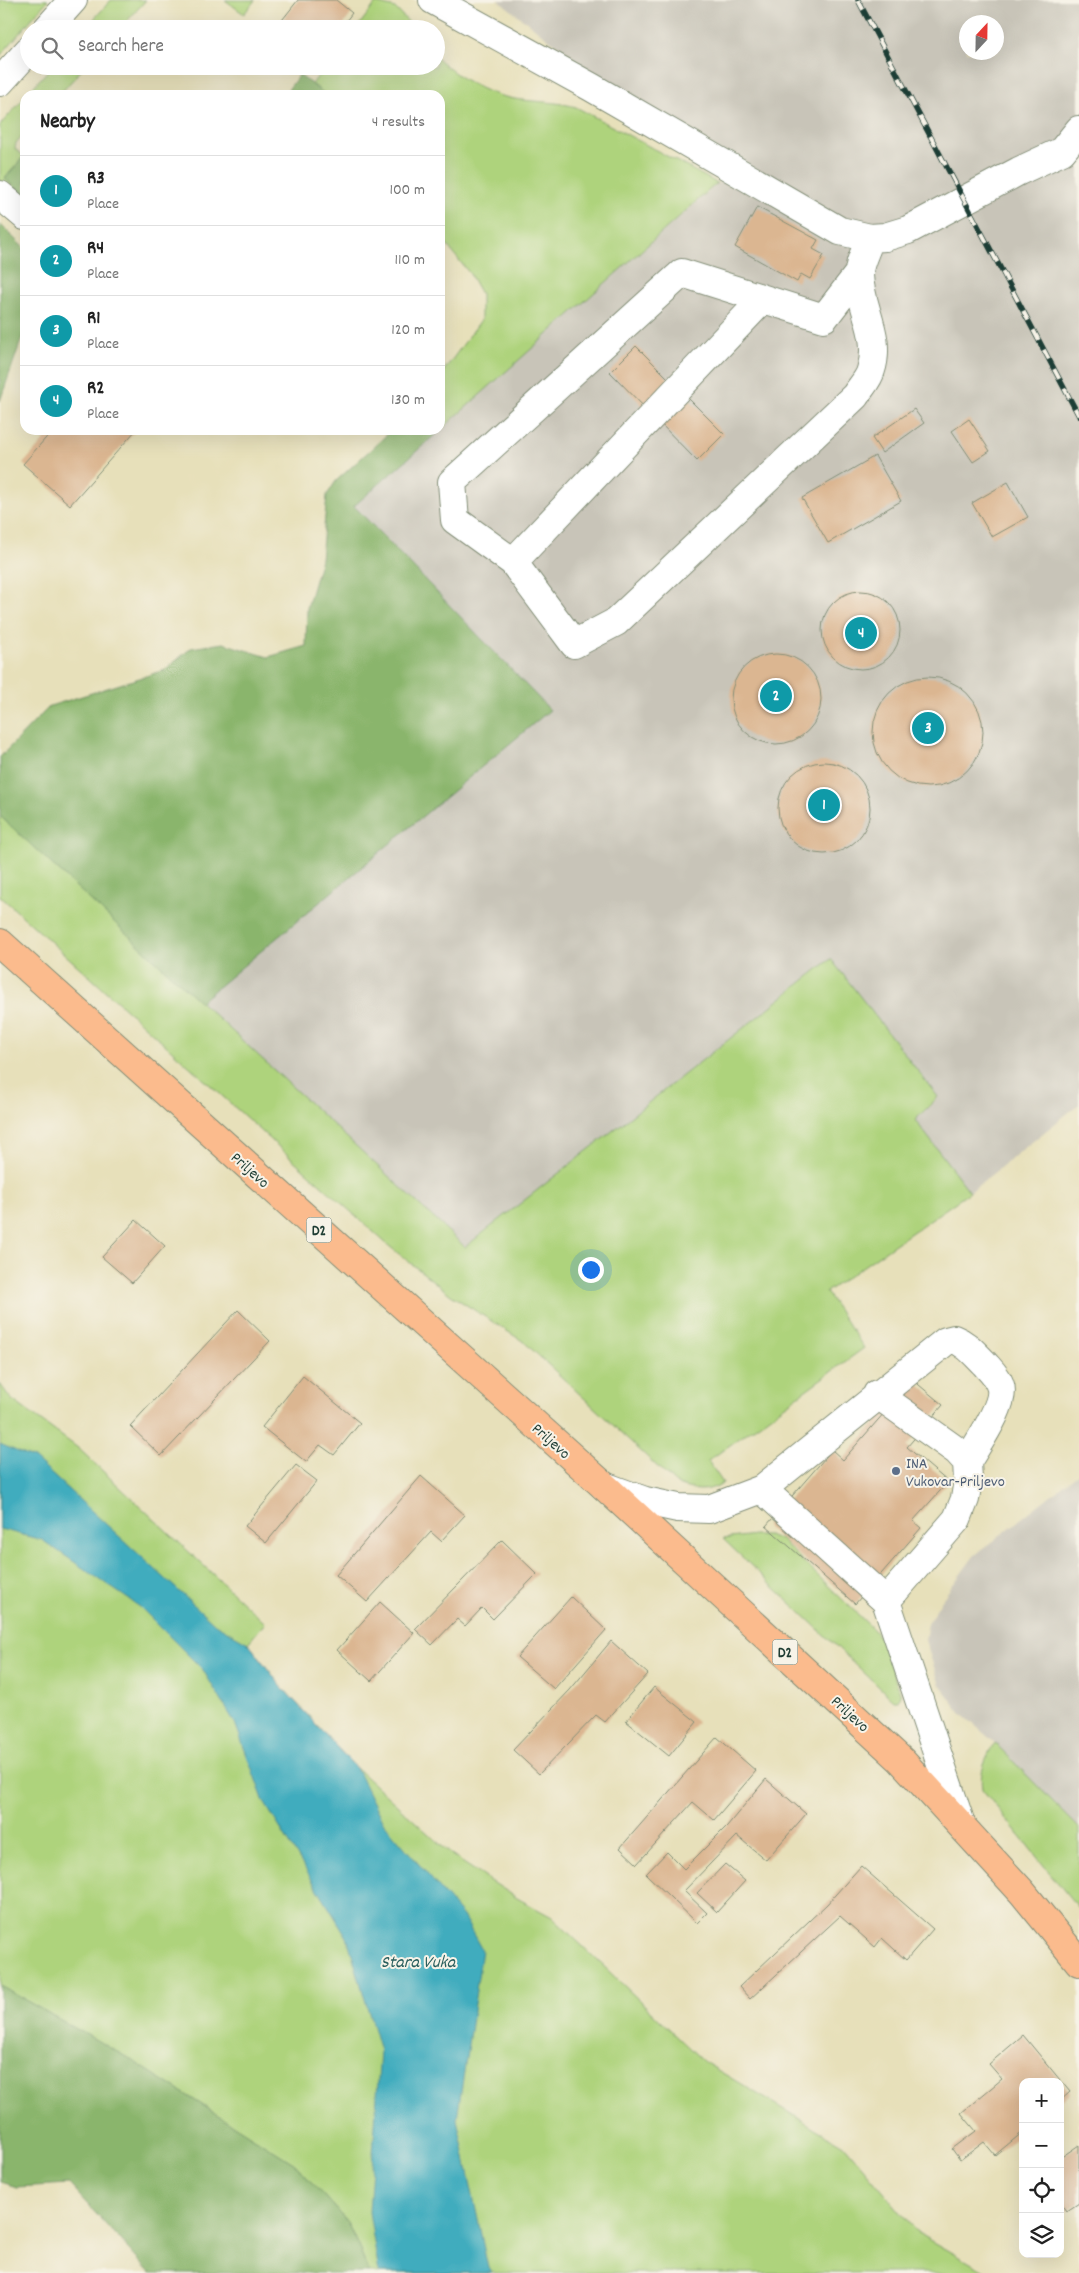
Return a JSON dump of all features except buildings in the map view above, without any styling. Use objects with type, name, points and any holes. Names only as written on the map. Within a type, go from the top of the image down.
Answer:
[{"type":"main road","name":"Priljevo","points":[[0,943],[604,1486],[901,1760],[1022,1892],[1079,1962]]},
{"type":"lane","points":[[56,20],[73,0]]},
{"type":"lane","points":[[433,0],[591,87],[840,231],[870,238],[885,237],[908,230],[1019,171],[1062,151],[1079,130]]},
{"type":"lane","points":[[0,82],[20,60]]},
{"type":"lane","points":[[0,195],[20,212]]},
{"type":"lane","points":[[859,273],[861,296],[870,321],[875,345],[871,371],[855,396],[616,622],[574,644],[513,562],[455,520],[452,482],[682,273],[824,318],[859,273],[870,238]]},
{"type":"lane","points":[[513,562],[764,299]]},
{"type":"lane","points":[[604,1486],[645,1501],[678,1508],[709,1509],[762,1489],[878,1394],[946,1341],[954,1339],[965,1344],[996,1376],[1001,1386],[996,1410],[967,1462],[968,1480],[965,1499],[957,1519],[886,1601]]},
{"type":"lane","points":[[878,1394],[957,1451],[967,1462]]},
{"type":"lane","points":[[762,1489],[886,1601],[960,1824]]},
{"type":"shaded area","points":[[498,0],[1079,0],[1079,1104],[970,1192],[915,1120],[938,1098],[831,959],[465,1247],[200,1002],[550,710],[354,506],[434,435],[445,435],[445,425],[726,176]]},
{"type":"shaded area","points":[[1079,1473],[1079,1828],[995,1743],[961,1713],[940,1685],[925,1640],[928,1623],[941,1601],[974,1556]]},
{"type":"green space","points":[[0,0],[48,0],[31,20],[20,20],[20,33],[0,56]]},
{"type":"green space","points":[[111,0],[146,0],[128,20],[93,20]]},
{"type":"green space","points":[[225,0],[255,0],[244,14]]},
{"type":"green space","points":[[376,3],[395,8],[406,20],[363,20]]},
{"type":"green space","points":[[445,65],[454,73],[476,86],[499,95],[576,107],[717,183],[445,426],[445,369],[481,320],[481,294],[470,274],[445,243],[445,90],[320,90],[312,84],[319,75],[445,75]]},
{"type":"green space","points":[[44,75],[77,75],[63,90],[30,90]]},
{"type":"green space","points":[[299,75],[319,90],[288,90]]},
{"type":"green space","points":[[20,103],[20,138],[16,143],[15,149],[20,153],[20,161],[5,178],[20,190],[20,201],[0,185],[0,125]]},
{"type":"green space","points":[[20,161],[20,190],[5,179]]},
{"type":"green space","points":[[0,224],[20,244],[20,343],[0,401]]},
{"type":"green space","points":[[387,435],[435,435],[354,506],[550,710],[200,1002],[0,816],[0,757],[50,706],[165,670],[191,648],[223,643],[268,657],[306,646],[307,608],[321,559],[327,495],[336,481]]},
{"type":"green space","points":[[0,816],[465,1247],[831,959],[938,1097],[915,1120],[970,1192],[826,1292],[864,1348],[708,1461],[723,1483],[706,1490],[688,1488],[676,1484],[524,1342],[451,1295],[389,1246],[0,896]]},
{"type":"green space","points":[[0,1384],[11,1399],[78,1448],[265,1623],[248,1643],[281,1686],[356,1768],[454,1857],[517,1898],[552,1917],[704,2062],[845,2146],[918,2233],[988,2273],[370,2273],[347,2222],[295,2164],[128,2058],[0,1986]]},
{"type":"green space","points":[[768,1535],[781,1540],[874,1630],[881,1640],[901,1695],[898,1701],[894,1701],[723,1539]]},
{"type":"green space","points":[[995,1743],[1079,1828],[1079,1909],[982,1789],[981,1782],[984,1765]]},
{"type":"green space","points":[[0,1986],[128,2058],[295,2164],[347,2222],[370,2273],[150,2273],[69,2184],[17,2187],[0,2182]]},
{"type":"water","name":"Stara Vuka","points":[[0,1444],[35,1459],[215,1624],[248,1643],[281,1686],[356,1768],[383,1822],[463,1916],[482,1950],[457,2119],[488,2268],[491,2273],[379,2273],[369,2212],[380,2051],[347,1937],[264,1802],[235,1723],[203,1670],[140,1607],[42,1540],[0,1529]]},
{"type":"railway","points":[[858,0],[1079,416]]},
{"type":"place","name":"R2","points":[[861,633]]},
{"type":"place","name":"R4","points":[[776,696]]},
{"type":"place","name":"R1","points":[[928,728]]},
{"type":"place","name":"R3","points":[[824,805]]},
{"type":"place","name":"INA Vukovar-Priljevo","points":[[896,1471]]}]
